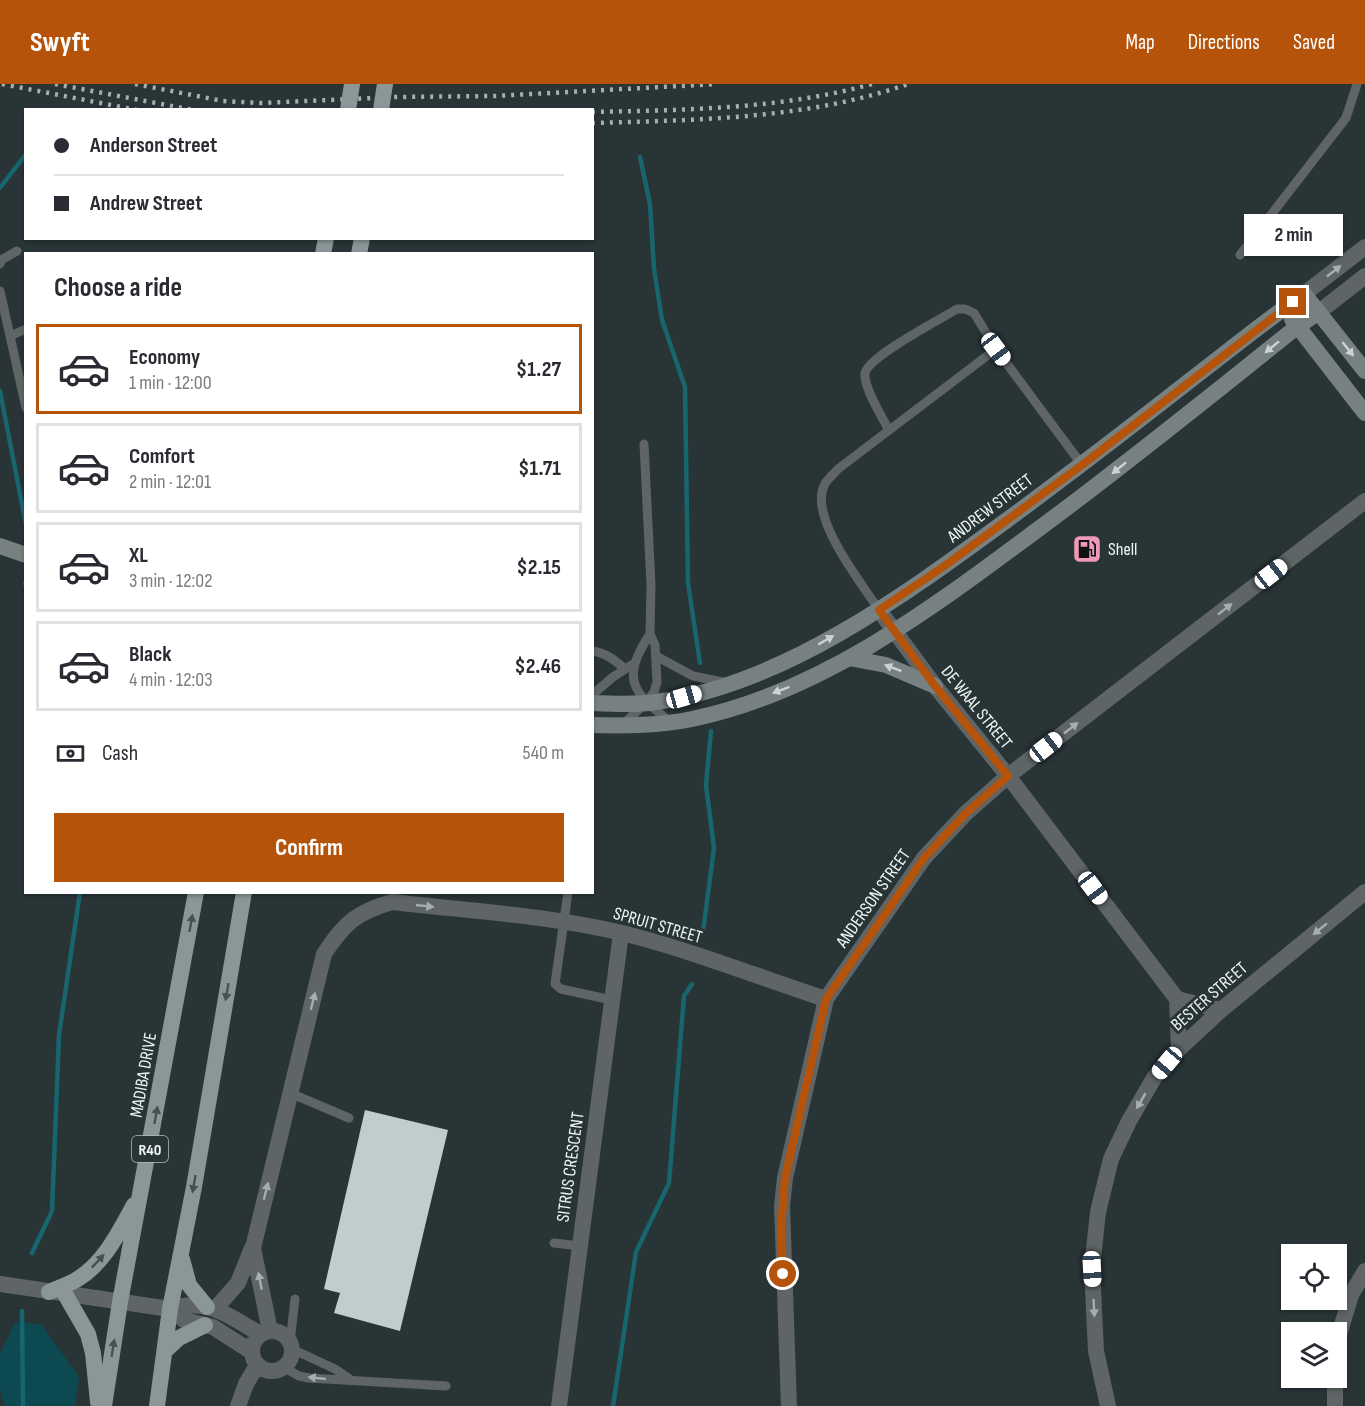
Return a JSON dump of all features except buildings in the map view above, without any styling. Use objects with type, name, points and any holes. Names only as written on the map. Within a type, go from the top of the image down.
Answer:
[{"type":"main road","points":[[348,108],[352,84]]},
{"type":"main road","points":[[381,108],[385,84]]},
{"type":"main road","points":[[1304,294],[1365,371]]},
{"type":"main road","name":"ANDREW STREET","points":[[594,703],[646,703],[684,697],[730,684],[774,666],[879,610],[943,567],[1082,465],[1304,294]]},
{"type":"main road","points":[[1283,309],[1365,413]]},
{"type":"main road","points":[[594,725],[621,726],[692,719],[783,690],[849,658],[958,589],[1098,486],[1298,326],[1319,312]]},
{"type":"main road","points":[[0,546],[24,554]]},
{"type":"main road","points":[[849,658],[886,664],[935,686]]},
{"type":"main road","name":"MADIBA DRIVE","points":[[104,1406],[120,1302],[196,894]]},
{"type":"main road","points":[[157,1406],[170,1310],[244,894]]},
{"type":"main road","points":[[98,1406],[93,1353],[88,1334],[57,1293],[99,1262],[116,1237],[142,1189]]},
{"type":"main road","points":[[181,1252],[189,1285],[212,1308]]},
{"type":"main road","points":[[165,1352],[179,1338],[206,1325]]},
{"type":"street","name":"ANDREW STREET","points":[[1304,294],[1365,247]]},
{"type":"street","points":[[1319,312],[1365,276]]},
{"type":"street","name":"ANDERSON STREET","points":[[789,1406],[782,1206],[785,1178],[826,999],[924,858],[966,813],[1008,776],[1365,501]]},
{"type":"street","name":"DE WAAL STREET","points":[[879,610],[1177,999]]},
{"type":"street","name":"BESTER STREET","points":[[1108,1406],[1096,1351],[1092,1269],[1098,1212],[1112,1159],[1130,1121],[1154,1078],[1179,1048],[1221,1010],[1365,892]]},
{"type":"street","name":"SPRUIT STREET","points":[[290,1093],[324,954],[339,931],[368,909],[392,902],[565,921],[621,933],[680,949],[826,999]]},
{"type":"street","name":"SITRUS CRESCENT","points":[[559,1406],[621,933]]},
{"type":"street","points":[[1179,1048],[1177,999],[1221,1010]]},
{"type":"street","points":[[212,1308],[237,1284],[253,1248],[290,1093]]},
{"type":"street","points":[[253,1248],[266,1327]]},
{"type":"street","points":[[1343,1322],[1351,1295],[1365,1271]]},
{"type":"street","points":[[0,1284],[170,1310],[184,1320],[213,1327],[270,1370],[283,1367],[291,1356],[291,1346],[282,1334],[266,1327],[212,1308],[186,1304],[170,1310]]},
{"type":"street","points":[[238,1406],[255,1358],[255,1339],[266,1327]]},
{"type":"street","points":[[1335,1388],[1335,1406]]},
{"type":"lane","points":[[1240,255],[1346,118],[1357,84]]},
{"type":"lane","points":[[0,264],[1,260],[17,251]]},
{"type":"lane","points":[[0,291],[24,399]]},
{"type":"lane","points":[[888,429],[866,385],[865,374],[869,365],[882,354],[957,309],[965,309],[974,313],[996,349],[1082,465]]},
{"type":"lane","points":[[10,336],[24,330]]},
{"type":"lane","points":[[879,610],[832,537],[821,501],[824,486],[838,469],[888,429],[996,349]]},
{"type":"lane","points":[[621,726],[646,703],[654,692],[657,682],[655,645],[650,633],[651,585],[644,444]]},
{"type":"lane","points":[[594,693],[629,666],[650,633]]},
{"type":"lane","points":[[594,651],[629,666],[637,692],[646,703],[671,722]]},
{"type":"lane","points":[[656,656],[693,676],[730,684]]},
{"type":"lane","points":[[568,894],[555,984],[558,987],[612,1000]]},
{"type":"lane","points":[[290,1093],[349,1118]]},
{"type":"lane","points":[[554,1243],[579,1246]]},
{"type":"lane","points":[[295,1299],[291,1346],[335,1369],[353,1382]]},
{"type":"lane","points":[[283,1367],[299,1376],[353,1382],[446,1386]]},
{"type":"shaded area","points":[[15,1322],[41,1324],[79,1377],[75,1406],[4,1406],[0,1390],[0,1354]]},
{"type":"waterway","points":[[0,188],[24,157]]},
{"type":"waterway","points":[[640,157],[650,204],[654,269],[662,320],[685,387],[688,583],[700,663]]},
{"type":"waterway","points":[[0,391],[24,515]]},
{"type":"waterway","points":[[703,932],[714,848],[706,785],[711,731]]},
{"type":"waterway","points":[[32,1253],[52,1211],[59,1035],[80,894]]},
{"type":"waterway","points":[[613,1406],[636,1252],[669,1183],[684,996],[692,984]]},
{"type":"waterway","points":[[22,1311],[23,1406]]},
{"type":"railway","points":[[2,84],[127,108]]},
{"type":"railway","points":[[55,84],[182,108]]},
{"type":"railway","points":[[135,84],[223,101],[261,103],[396,97],[494,96],[717,84]]},
{"type":"railway","points":[[594,112],[734,107],[804,99],[872,84]]},
{"type":"railway","points":[[594,123],[752,116],[831,104],[870,96],[908,84]]},
{"type":"place","name":"Shell","points":[[1087,549]]},
{"type":"route","points":[[783,1274],[781,1227],[785,1178],[826,999],[924,858],[966,813],[1008,776],[935,686],[879,610],[943,567],[1082,465],[1293,302]]}]
